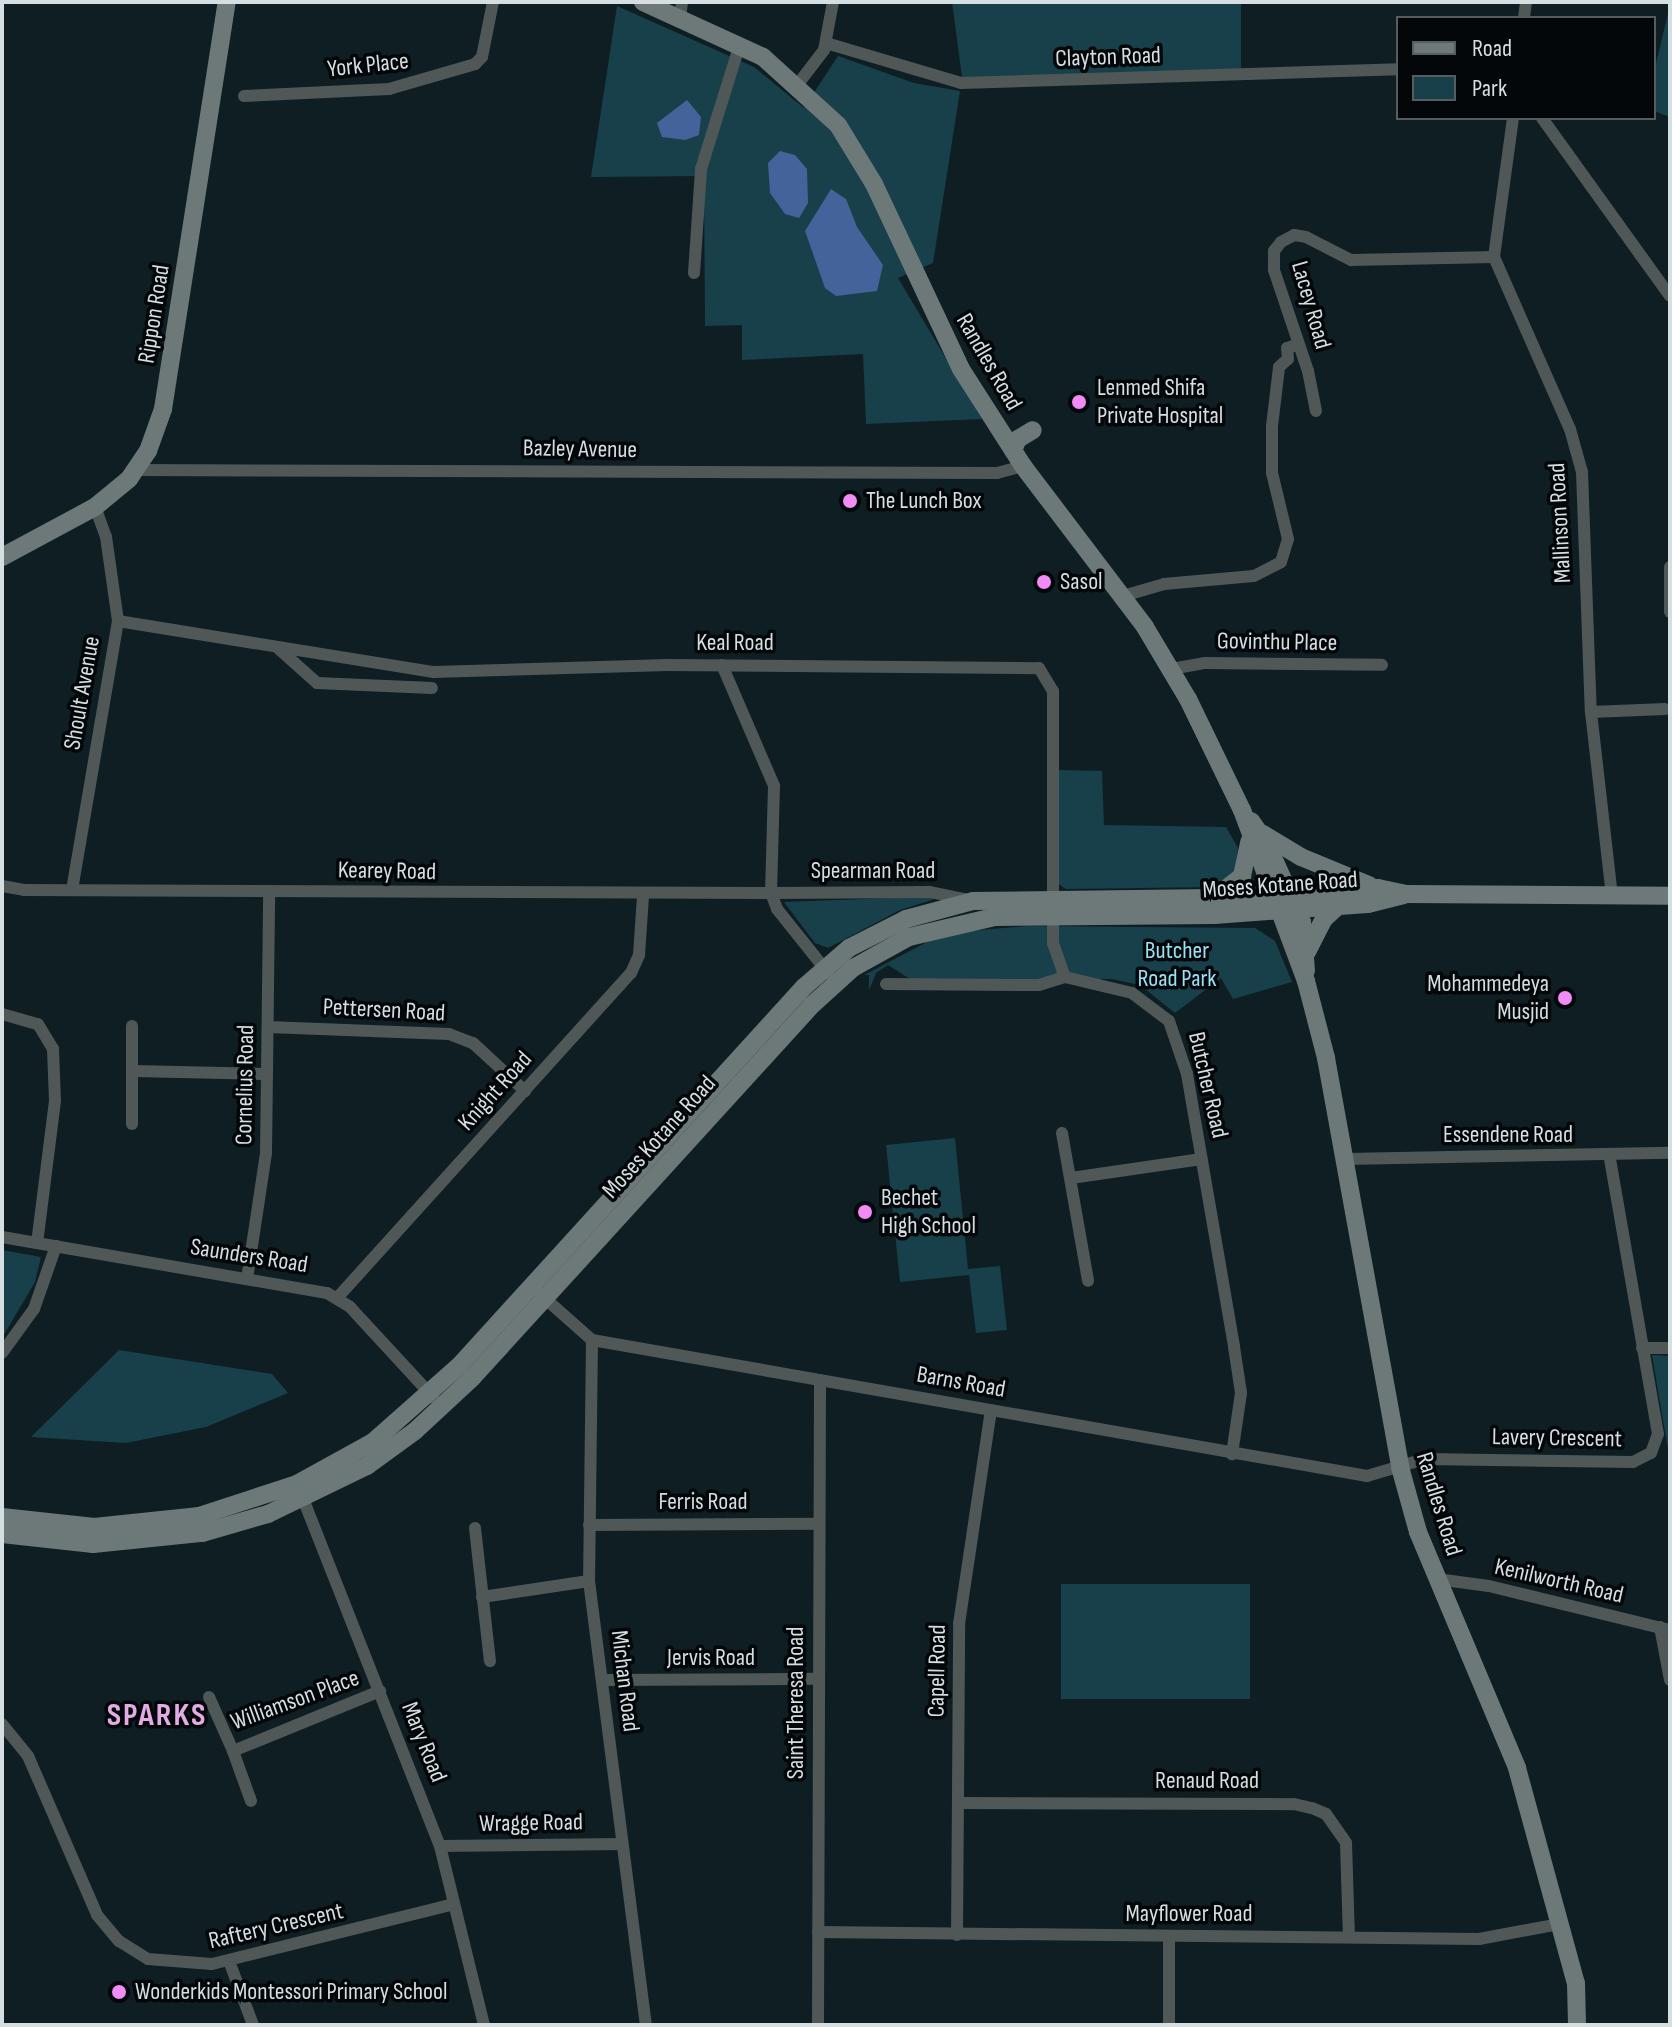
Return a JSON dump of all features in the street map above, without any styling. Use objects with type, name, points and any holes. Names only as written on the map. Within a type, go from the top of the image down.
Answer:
[{"type":"street","name":"Rippon Road","points":[[2,557],[95,507],[136,470],[163,409],[227,2]]},
{"type":"street","name":"York Place","points":[[244,96],[389,89],[475,64],[482,57],[493,2]]},
{"type":"street","name":"Randles Road","points":[[643,2],[681,9],[798,84],[860,156],[961,369],[1018,458],[1123,596],[1171,669],[1253,832],[1307,952],[1306,981]]},
{"type":"street","points":[[798,84],[826,43],[833,2]]},
{"type":"street","name":"Clayton Road","points":[[826,43],[922,74],[972,83],[1396,69]]},
{"type":"street","points":[[694,273],[701,169],[740,44]]},
{"type":"street","points":[[1494,257],[1513,120]]},
{"type":"street","points":[[1543,120],[1670,296]]},
{"type":"street","name":"Lacey Road","points":[[1316,411],[1274,270],[1274,251],[1287,237],[1306,237],[1343,259],[1494,257]]},
{"type":"street","name":"Mallinson Road","points":[[1494,257],[1578,451],[1591,712],[1612,896]]},
{"type":"street","points":[[1123,596],[1164,584],[1254,576],[1281,562],[1288,539],[1272,473],[1272,426],[1279,367],[1288,359],[1287,348],[1297,345]]},
{"type":"street","points":[[1018,458],[1015,442],[1033,430]]},
{"type":"street","name":"Bazley Avenue","points":[[136,470],[997,473],[1018,458]]},
{"type":"street","name":"Shoult Avenue","points":[[72,890],[118,621],[106,537],[95,507]]},
{"type":"street","points":[[1670,567],[1670,612]]},
{"type":"street","name":"Keal Road","points":[[118,621],[434,672],[722,665],[1039,668],[1053,691],[1052,908],[1054,953],[1065,977]]},
{"type":"street","points":[[279,649],[317,683],[432,688]]},
{"type":"street","name":"Govinthu Place","points":[[1171,669],[1205,663],[1382,665]]},
{"type":"street","points":[[722,665],[774,786],[771,893],[830,975]]},
{"type":"street","points":[[1591,712],[1665,709]]},
{"type":"street","points":[[1213,898],[1242,876],[1253,832],[1301,857],[1378,888]]},
{"type":"street","name":"Kearey Road","points":[[2,886],[72,890],[643,896],[771,893]]},
{"type":"street","name":"Moses Kotane Road","points":[[2,1534],[93,1544],[169,1539],[238,1524],[300,1492],[367,1466],[437,1402],[830,975],[890,926],[973,901],[1052,908],[1284,902],[1378,888],[1406,894]]},
{"type":"street","name":"Cornelius Road","points":[[247,1279],[264,1185],[269,891]]},
{"type":"street","name":"Spearman Road","points":[[771,893],[930,892],[973,901]]},
{"type":"street","name":"Moses Kotane Road","points":[[830,975],[924,931],[978,918],[1052,908],[1213,898],[1338,906],[1406,894],[1670,896]]},
{"type":"street","name":"Knight Road","points":[[338,1297],[631,973],[639,955],[643,896]]},
{"type":"street","name":"Randles Road","points":[[1284,902],[1306,981],[1346,1159],[1400,1467],[1437,1579],[1499,1715],[1576,1983],[1577,2025]]},
{"type":"street","points":[[1307,952],[1324,919],[1338,906]]},
{"type":"street","name":"Butcher Road","points":[[886,984],[1039,985],[1065,977],[1132,993],[1169,1021],[1187,1074],[1241,1393],[1232,1454]]},
{"type":"street","points":[[2,1014],[38,1024],[53,1049],[55,1101],[37,1243]]},
{"type":"street","points":[[132,1026],[132,1124]]},
{"type":"street","name":"Pettersen Road","points":[[268,1027],[449,1034],[473,1043],[525,1091]]},
{"type":"street","points":[[134,1071],[267,1074]]},
{"type":"street","points":[[1062,1133],[1088,1281]]},
{"type":"street","name":"Essendene Road","points":[[1346,1159],[1610,1158],[1670,1153]]},
{"type":"street","name":"Lavery Crescent","points":[[1400,1467],[1424,1459],[1643,1459],[1656,1446],[1658,1434],[1610,1158]]},
{"type":"street","points":[[1071,1178],[1202,1159]]},
{"type":"street","name":"Saunders Road","points":[[2,1237],[338,1297]]},
{"type":"street","points":[[2,1353],[34,1309],[56,1246]]},
{"type":"street","points":[[538,1292],[592,1340]]},
{"type":"street","points":[[338,1297],[437,1402]]},
{"type":"street","name":"Barns Road","points":[[592,1340],[1367,1476],[1400,1467]]},
{"type":"street","name":"Michan Road","points":[[592,1340],[589,1581],[646,2025]]},
{"type":"street","points":[[1642,1348],[1670,1348]]},
{"type":"street","name":"Saint Theresa Road","points":[[818,2025],[820,1380]]},
{"type":"street","name":"Capell Road","points":[[957,1935],[959,1624],[991,1410]]},
{"type":"street","name":"Moses Kotane Road","points":[[2,1517],[82,1526],[148,1524],[199,1516],[300,1492]]},
{"type":"street","name":"Mary Road","points":[[300,1492],[440,1846],[484,2025]]},
{"type":"street","name":"Ferris Road","points":[[589,1525],[818,1524]]},
{"type":"street","points":[[475,1528],[490,1661]]},
{"type":"street","name":"Kenilworth Road","points":[[1437,1579],[1489,1586],[1665,1629]]},
{"type":"street","points":[[482,1597],[589,1581]]},
{"type":"street","points":[[1665,1629],[1670,1680]]},
{"type":"street","name":"Jervis Road","points":[[603,1680],[818,1679]]},
{"type":"street","name":"Williamson Place","points":[[209,1697],[233,1751],[380,1691]]},
{"type":"street","name":"Raftery Crescent","points":[[2,1724],[28,1756],[97,1915],[114,1936],[135,1953],[160,1962],[229,1961],[454,1904]]},
{"type":"street","points":[[233,1751],[251,1801]]},
{"type":"street","name":"Renaud Road","points":[[958,1803],[1312,1808],[1326,1814],[1346,1843],[1349,1936]]},
{"type":"street","name":"Wragge Road","points":[[440,1846],[622,1844]]},
{"type":"street","name":"Mayflower Road","points":[[818,1932],[1479,1939],[1559,1924]]},
{"type":"street","points":[[1169,1936],[1169,2025]]},
{"type":"street","points":[[229,1961],[253,2025]]},
{"type":"street","points":[[1576,1983],[1588,2025]]},
{"type":"green space","points":[[952,2],[1241,2],[1241,69],[963,84]]},
{"type":"green space","points":[[1670,5],[1670,117],[1656,112],[1656,64]]},
{"type":"green space","points":[[617,6],[754,67],[804,108],[838,56],[914,83],[960,91],[933,263],[898,278],[982,419],[866,424],[863,354],[742,360],[742,325],[705,326],[704,176],[591,177]]},
{"type":"green space","points":[[1058,770],[1102,771],[1104,825],[1226,827],[1238,848],[1235,872],[1213,887],[1066,889],[1057,883]]},
{"type":"green space","points":[[944,896],[900,910],[828,948],[815,943],[784,902]]},
{"type":"green space","name":"Butcher Road Park","points":[[1028,926],[1255,928],[1275,941],[1292,982],[1233,999],[1221,978],[1175,1013],[1140,985],[1112,979],[910,979],[888,965],[876,973],[869,990],[869,975],[864,975],[929,941],[969,931]]},
{"type":"green space","points":[[955,1138],[968,1269],[1000,1266],[1007,1330],[976,1333],[969,1275],[900,1282],[886,1145]]},
{"type":"green space","points":[[2,1250],[41,1257],[35,1282],[2,1338]]},
{"type":"green space","points":[[119,1350],[272,1374],[288,1393],[206,1427],[126,1443],[31,1437]]},
{"type":"green space","points":[[1652,1355],[1670,1356],[1670,1460],[1664,1426]]},
{"type":"green space","points":[[1061,1584],[1250,1584],[1250,1699],[1061,1699]]},
{"type":"water","points":[[687,100],[701,117],[699,135],[685,140],[662,137],[657,123]]},
{"type":"water","points":[[780,151],[795,155],[807,169],[808,203],[799,218],[785,214],[770,193],[768,163]]},
{"type":"water","points":[[831,189],[846,199],[857,227],[883,265],[877,291],[836,296],[825,288],[805,231]]},
{"type":"place","name":"Lenmed Shifa Private Hospital","points":[[1079,402]]},
{"type":"place","name":"The Lunch Box","points":[[850,501]]},
{"type":"place","name":"Sasol","points":[[1044,582]]},
{"type":"place","name":"Mohammedeya Musjid","points":[[1565,998]]},
{"type":"place","name":"Bechet High School","points":[[865,1212]]},
{"type":"place","name":"Wonderkids Montessori Primary School","points":[[119,1992]]},
{"type":"district","name":"SPARKS","points":[[157,1716]]}]
